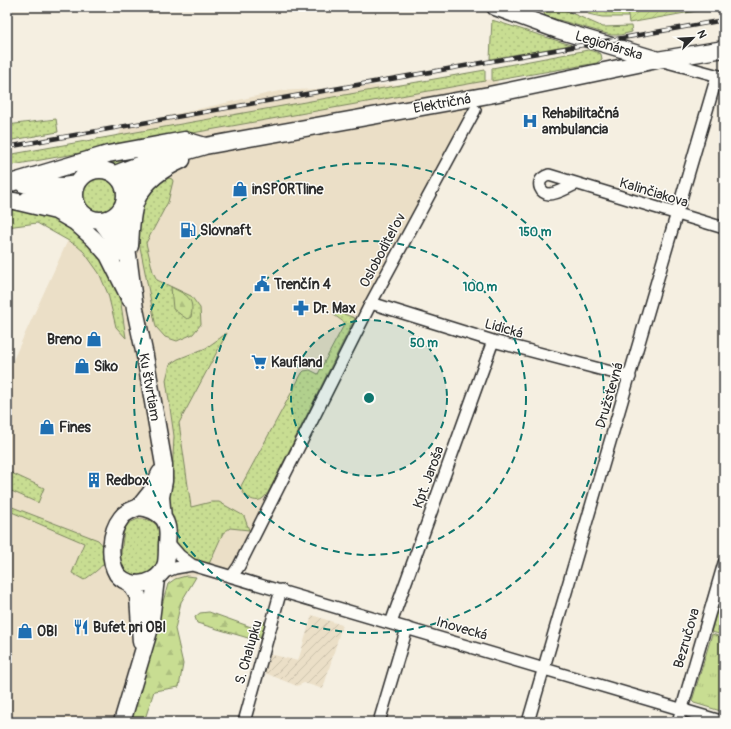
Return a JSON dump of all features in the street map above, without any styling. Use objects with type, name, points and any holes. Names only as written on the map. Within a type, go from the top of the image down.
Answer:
[{"type":"street","name":"Legionárska","points":[[495,7],[521,12],[589,39],[657,60],[721,77]]},
{"type":"street","points":[[589,39],[606,49],[609,53],[608,58],[603,65],[591,73]]},
{"type":"street","name":"Električná","points":[[115,174],[146,162],[206,146],[489,95],[657,60],[724,49]]},
{"type":"street","name":"Družstevná","points":[[528,722],[630,377],[676,214],[721,77]]},
{"type":"street","name":"Osloboditeľov","points":[[232,576],[239,566],[371,303],[475,110]]},
{"type":"street","points":[[8,184],[108,154],[185,140],[206,146]]},
{"type":"street","points":[[129,267],[132,220],[137,197],[152,178],[166,167],[206,146]]},
{"type":"street","name":"Električná","points":[[125,191],[133,181],[161,159]]},
{"type":"street","points":[[101,169],[115,174],[123,184],[125,191],[124,204],[120,210],[114,216],[100,220],[92,219],[85,215],[77,204],[75,198],[77,184],[81,178],[87,173],[101,169]]},
{"type":"street","points":[[8,184],[63,186],[77,184]]},
{"type":"street","name":"Kalinčiakova","points":[[576,184],[724,228]]},
{"type":"street","points":[[10,202],[38,198],[65,199],[77,204]]},
{"type":"street","name":"Ku štvrtiam","points":[[10,202],[56,211],[75,222],[94,239],[108,255],[135,309]]},
{"type":"street","name":"Ku štvrtiam","points":[[120,210],[120,226],[127,247],[135,309],[145,356],[164,465],[164,481],[161,497],[163,518],[168,531],[166,564],[159,576],[150,628],[122,722]]},
{"type":"street","name":"Ku štvrtiam","points":[[100,220],[116,241],[129,267]]},
{"type":"street","name":"Lidická","points":[[371,303],[493,341],[630,377]]},
{"type":"street","name":"Kpt. Jaroša","points":[[391,623],[493,341]]},
{"type":"street","name":"Ku štvrtiam","points":[[142,653],[138,596],[130,583],[120,578],[114,569],[112,544],[116,524],[129,511],[139,507],[151,492],[164,465]]},
{"type":"street","points":[[139,507],[151,508],[163,518]]},
{"type":"street","name":"Inovecká","points":[[168,541],[180,556],[192,565],[681,708],[724,722]]},
{"type":"street","name":"Bezručova","points":[[678,722],[724,563]]},
{"type":"street","name":"Inovecká","points":[[159,576],[174,568],[192,565]]},
{"type":"street","points":[[130,583],[148,583],[159,576]]},
{"type":"street","name":"S. Chalupku","points":[[244,722],[281,590]]},
{"type":"street","points":[[379,722],[407,628]]},
{"type":"shaded area","points":[[499,79],[349,353],[239,569],[162,580],[116,722],[7,722],[7,373],[68,240],[123,126],[279,91]]},
{"type":"shaded area","points":[[312,615],[342,625],[323,689],[304,683],[297,686],[265,673],[270,654],[298,661]]},
{"type":"green space","points":[[542,7],[558,7],[603,27],[631,26],[632,32],[620,35],[611,35],[545,16]]},
{"type":"green space","points":[[591,7],[598,10],[600,7],[627,7],[628,17],[602,17],[588,14]]},
{"type":"green space","points":[[600,7],[625,8],[622,14],[605,11]]},
{"type":"green space","points":[[627,7],[719,7],[629,23]]},
{"type":"green space","points":[[492,20],[571,45],[490,59]]},
{"type":"green space","points":[[588,50],[601,54],[602,59],[597,63],[492,81],[492,68]]},
{"type":"green space","points":[[485,70],[485,81],[7,166],[7,155]]},
{"type":"green space","points":[[56,119],[58,132],[7,141],[7,125]]},
{"type":"green space","points":[[170,146],[115,168],[95,165],[84,169],[72,178],[37,181],[63,172]]},
{"type":"green space","points":[[100,176],[113,182],[119,195],[113,208],[100,214],[87,208],[81,195],[87,182]]},
{"type":"green space","points":[[169,178],[173,181],[168,202],[146,243],[153,272],[157,280],[191,296],[200,308],[201,324],[193,334],[177,341],[165,337],[156,327],[137,232],[139,215],[147,197],[157,185]]},
{"type":"green space","points":[[7,209],[43,214],[69,225],[107,263],[121,304],[126,338],[116,327],[108,294],[99,273],[84,252],[76,245],[37,223],[7,227]]},
{"type":"green space","points":[[171,287],[185,295],[190,301],[192,305],[191,317],[187,319],[173,309]]},
{"type":"green space","points":[[335,311],[355,318],[268,493],[259,500],[248,498],[243,493],[241,486],[302,373],[310,370],[318,374],[345,323],[334,315]]},
{"type":"green space","points":[[227,333],[179,423],[191,507],[211,502],[219,502],[244,516],[249,530],[230,528],[223,533],[209,564],[192,560],[174,544],[167,502],[172,477],[174,436],[166,380],[170,364],[178,359],[206,348]]},
{"type":"green space","points":[[7,471],[44,488],[38,503],[7,489]]},
{"type":"green space","points":[[7,505],[98,540],[106,553],[104,563],[100,568],[84,580],[72,573],[84,543],[7,510]]},
{"type":"green space","points":[[138,519],[146,519],[155,524],[158,528],[160,544],[157,564],[153,573],[150,576],[136,579],[123,571],[120,561],[124,530],[129,523]]},
{"type":"green space","points":[[186,576],[196,577],[181,602],[175,629],[183,664],[179,687],[154,691],[144,722],[129,722],[168,584],[175,579]]},
{"type":"green space","points":[[724,587],[724,635],[711,632]]},
{"type":"green space","points":[[209,612],[251,627],[264,621],[265,625],[260,638],[255,640],[197,623],[195,617],[200,613]]},
{"type":"green space","points":[[712,634],[724,638],[724,712],[694,703],[692,701]]},
{"type":"railway","points":[[7,147],[724,20]]},
{"type":"place","name":"Rehabilitačná ambulancia","points":[[530,121]]},
{"type":"place","name":"inSPORTline","points":[[240,189]]},
{"type":"place","name":"Slovnaft","points":[[188,230]]},
{"type":"place","name":"Trenčín 4","points":[[262,284]]},
{"type":"place","name":"Dr. Max","points":[[301,308]]},
{"type":"place","name":"Breno","points":[[94,339]]},
{"type":"place","name":"Kaufland","points":[[259,362]]},
{"type":"place","name":"Siko","points":[[82,366]]},
{"type":"place","name":"Fines","points":[[47,427]]},
{"type":"place","name":"Redbox","points":[[94,480]]},
{"type":"place","name":"Bufet pri OBI","points":[[81,627]]},
{"type":"place","name":"OBI","points":[[25,631]]}]
